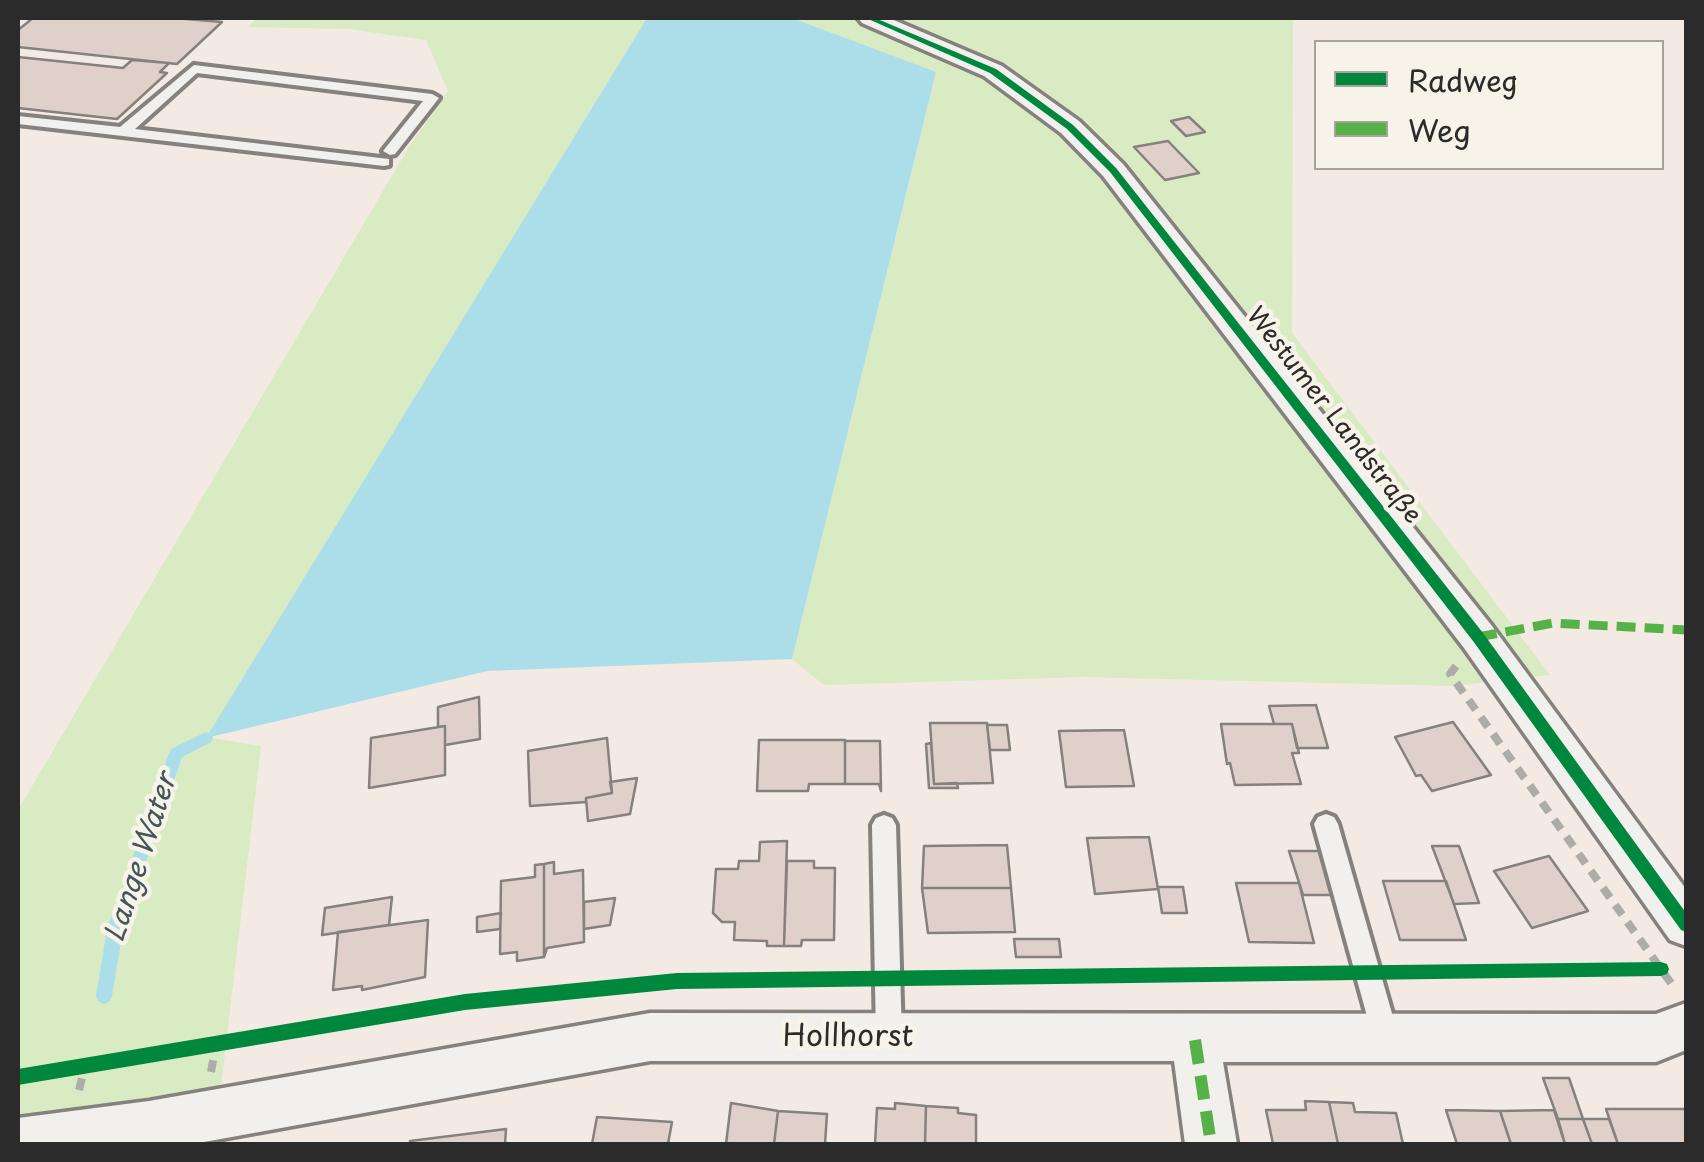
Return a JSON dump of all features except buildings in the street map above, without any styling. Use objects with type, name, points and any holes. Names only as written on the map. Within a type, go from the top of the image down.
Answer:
[{"type":"street","name":"Westumer Landstraße","points":[[870,18],[993,71],[1070,128],[1113,170],[1478,637],[1686,925]]},
{"type":"street","name":"Hollhorst","points":[[18,1144],[147,1136],[650,1036],[1656,1038],[1686,1027]]},
{"type":"street","points":[[1196,1040],[1211,1144]]},
{"type":"lane","points":[[18,120],[122,132],[387,157],[432,98],[194,69],[122,132]]},
{"type":"lane","points":[[1326,824],[1386,1039]]},
{"type":"lane","points":[[884,825],[889,1038]]},
{"type":"green space","points":[[257,18],[647,18],[207,737],[261,746],[220,1095],[18,1120],[18,810],[409,147],[448,91],[426,40],[349,29],[248,27]]},
{"type":"green space","points":[[792,18],[1293,18],[1292,333],[1550,675],[1452,686],[1084,677],[824,685],[792,659],[936,73]]},
{"type":"water","points":[[647,18],[792,18],[936,72],[792,659],[487,671],[206,738]]},
{"type":"waterway","name":"Lange Water","points":[[104,996],[115,929],[176,753],[206,738]]},
{"type":"marked path","points":[[1478,637],[1553,623],[1686,630]]},
{"type":"marked path","points":[[1195,1040],[1211,1144]]},
{"type":"cycle path","points":[[870,18],[993,71],[1070,127],[1113,170],[1478,637],[1686,925]]},
{"type":"cycle path","points":[[18,1077],[465,1002],[677,981],[1661,969]]}]
